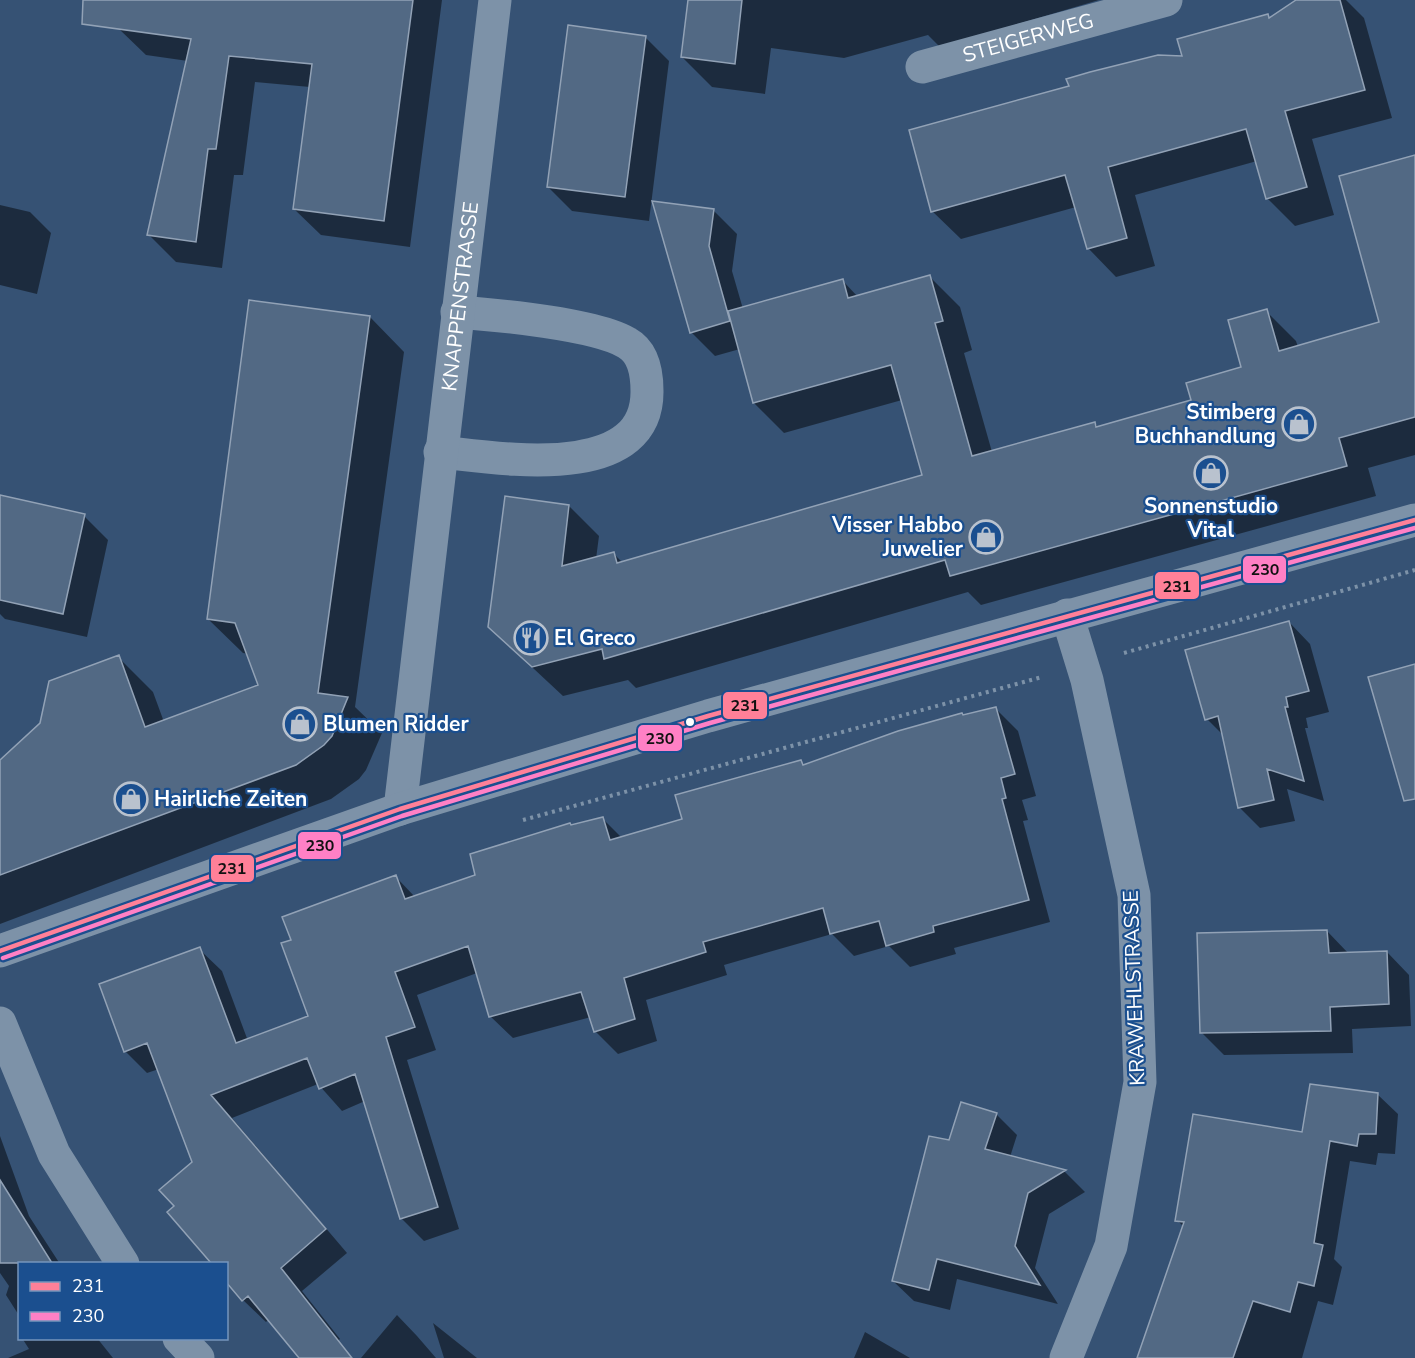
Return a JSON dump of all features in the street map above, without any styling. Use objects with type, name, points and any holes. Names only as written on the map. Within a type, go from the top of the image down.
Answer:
[{"type":"street","name":"KNAPPENSTRASSE","points":[[400,809],[440,452],[495,0]]},
{"type":"street","name":"STEIGERWEG","points":[[922,67],[1166,0]]},
{"type":"street","points":[[440,452],[516,460],[571,458],[613,449],[634,434],[645,414],[648,391],[644,362],[628,343],[594,332],[497,315],[457,312]]},
{"type":"street","points":[[0,951],[400,809],[708,716],[1415,520]]},
{"type":"street","name":"KRAWEHLSTRASSE","points":[[1066,1358],[1111,1246],[1140,1082],[1134,895],[1083,665],[1067,615]]},
{"type":"street","points":[[0,1023],[54,1154],[122,1262]]},
{"type":"street","points":[[181,1340],[198,1358]]},
{"type":"path","points":[[521,820],[1083,665],[1415,570]]},
{"type":"building","points":[[83,0],[413,0],[384,221],[293,209],[312,64],[229,56],[216,149],[208,149],[196,242],[147,235],[191,39],[82,24]]},
{"type":"building","points":[[688,0],[742,0],[735,64],[681,57]]},
{"type":"building","points":[[1296,0],[1340,0],[1365,90],[1285,111],[1307,187],[1266,199],[1246,129],[1108,167],[1127,238],[1087,249],[1065,175],[931,212],[909,130],[1069,86],[1066,79],[1090,72],[1158,55],[1182,56],[1177,39],[1268,14],[1269,18]]},
{"type":"building","points":[[568,25],[646,36],[625,197],[547,187]]},
{"type":"building","points":[[1415,155],[1415,417],[1339,438],[1347,466],[950,576],[945,560],[604,659],[602,649],[532,667],[488,627],[505,496],[569,505],[562,566],[614,552],[617,563],[922,475],[891,365],[753,403],[728,311],[843,279],[848,298],[930,275],[943,321],[935,323],[972,456],[1095,422],[1096,427],[1191,400],[1186,383],[1241,367],[1228,320],[1267,309],[1279,351],[1379,322],[1339,176]]},
{"type":"building","points":[[652,201],[714,209],[709,246],[730,321],[690,333]]},
{"type":"building","points":[[249,300],[370,316],[318,693],[348,697],[332,736],[324,745],[296,765],[0,875],[0,760],[40,723],[49,681],[119,655],[145,727],[258,685],[235,623],[207,619]]},
{"type":"building","points":[[0,495],[85,514],[63,614],[0,600]]},
{"type":"building","points":[[1289,621],[1309,691],[1286,697],[1288,707],[1285,707],[1304,781],[1267,769],[1274,800],[1238,808],[1218,716],[1205,720],[1185,650]]},
{"type":"building","points":[[1415,664],[1415,799],[1404,801],[1368,677]]},
{"type":"building","points":[[996,707],[1015,774],[1001,778],[1006,798],[1002,799],[1029,900],[933,926],[934,932],[886,946],[879,921],[830,934],[823,908],[703,942],[706,952],[624,978],[635,1019],[594,1032],[581,992],[489,1017],[468,946],[395,972],[415,1027],[386,1037],[438,1207],[400,1219],[355,1074],[319,1089],[307,1058],[211,1095],[326,1229],[281,1268],[352,1358],[299,1358],[248,1296],[242,1301],[228,1284],[228,1262],[210,1262],[167,1212],[174,1206],[159,1190],[192,1162],[147,1043],[124,1052],[99,984],[200,947],[236,1043],[308,1016],[281,943],[291,940],[282,917],[396,875],[405,899],[475,875],[470,854],[570,823],[571,825],[603,817],[610,840],[682,819],[675,795],[801,760],[803,765],[898,731],[962,713],[963,715]]},
{"type":"building","points":[[1327,930],[1329,953],[1387,951],[1389,1004],[1330,1007],[1331,1031],[1200,1033],[1197,933]]},
{"type":"building","points":[[1310,1084],[1378,1093],[1376,1134],[1359,1134],[1357,1146],[1330,1141],[1314,1243],[1323,1245],[1314,1286],[1298,1282],[1290,1312],[1253,1301],[1233,1358],[1137,1358],[1184,1222],[1175,1221],[1193,1114],[1302,1132]]},
{"type":"building","points":[[961,1102],[997,1113],[985,1149],[1066,1170],[1028,1193],[1015,1246],[1040,1285],[937,1259],[929,1290],[892,1281],[929,1136],[949,1140]]},
{"type":"building","points":[[0,1180],[51,1262],[0,1263]]},
{"type":"transit line","name":"231","points":[[0,951],[400,809],[708,716],[1415,520]]},
{"type":"transit line","name":"230","points":[[3,958],[402,816],[710,723],[1415,528]]},
{"type":"place","name":"Stimberg Buchhandlung","points":[[1299,424]]},
{"type":"place","name":"Sonnenstudio Vital","points":[[1211,473]]},
{"type":"place","name":"Visser Habbo Juwelier","points":[[986,537]]},
{"type":"place","name":"El Greco","points":[[531,638]]},
{"type":"place","name":"Blumen Ridder","points":[[300,724]]},
{"type":"place","name":"Hairliche Zeiten","points":[[131,799]]}]
